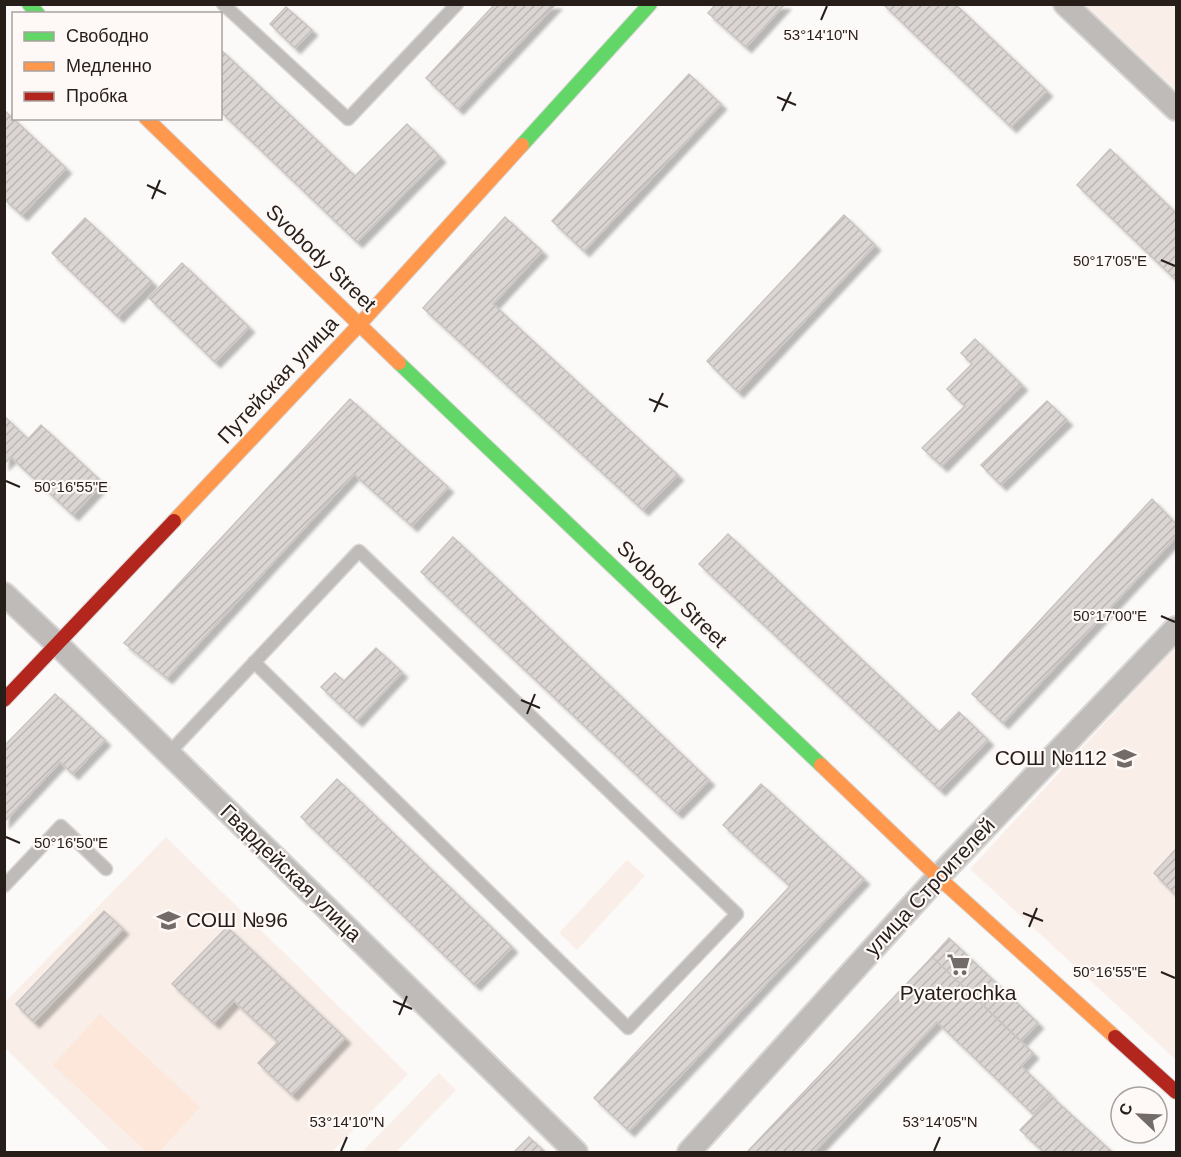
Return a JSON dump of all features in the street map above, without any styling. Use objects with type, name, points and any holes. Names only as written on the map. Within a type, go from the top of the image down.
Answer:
[{"type":"street","name":"Путейская улица","points":[[4,700],[359,325],[650,4]]},
{"type":"street","points":[[1065,4],[1176,109]]},
{"type":"street","name":"Svobody Street","points":[[148,120],[359,325],[938,877],[1176,1092]]},
{"type":"street","name":"Гвардейская улица","points":[[4,594],[576,1152]]},
{"type":"street","name":"улица Строителей","points":[[689,1152],[938,877],[1176,628]]},
{"type":"lane","points":[[223,4],[348,119],[457,4]]},
{"type":"lane","points":[[169,753],[254,662],[359,551],[737,914],[628,1028],[254,662]]},
{"type":"lane","points":[[4,886],[61,826],[106,869]]},
{"type":"shaded area","points":[[1085,5],[1176,5],[1176,90]]},
{"type":"shaded area","name":"СОШ №112","points":[[1176,646],[1176,1060],[970,869]]},
{"type":"shaded area","name":"СОШ №96","points":[[166,837],[408,1074],[332,1152],[111,1152],[5,1048],[4,1003]]},
{"type":"shaded area","points":[[627,860],[645,876],[577,950],[559,933]]},
{"type":"shaded area","points":[[100,1014],[200,1107],[159,1152],[147,1152],[53,1065]]},
{"type":"shaded area","points":[[439,1073],[456,1090],[396,1152],[362,1152]]},
{"type":"building","points":[[495,4],[556,4],[458,109],[426,78]]},
{"type":"building","points":[[716,4],[785,4],[746,47],[708,13]]},
{"type":"building","points":[[883,4],[955,4],[1047,91],[1011,127]]},
{"type":"building","points":[[286,7],[312,30],[295,48],[270,24]]},
{"type":"building","points":[[222,51],[355,176],[407,124],[440,157],[357,242],[222,113]]},
{"type":"building","points":[[689,74],[721,104],[584,251],[552,221]]},
{"type":"building","points":[[4,110],[12,120],[66,168],[22,215],[4,199]]},
{"type":"building","points":[[1110,149],[1176,213],[1176,280],[1077,185]]},
{"type":"building","points":[[844,215],[875,245],[738,392],[707,361]]},
{"type":"building","points":[[505,217],[542,251],[493,304],[678,475],[643,510],[423,308]]},
{"type":"building","points":[[85,218],[152,282],[118,317],[52,253]]},
{"type":"building","points":[[182,263],[249,327],[215,362],[149,298]]},
{"type":"building","points":[[975,339],[1022,385],[942,466],[922,448],[965,406],[947,389],[972,364],[961,353]]},
{"type":"building","points":[[350,399],[448,487],[412,526],[354,474],[167,678],[124,643]]},
{"type":"building","points":[[1047,401],[1067,420],[1001,485],[981,465]]},
{"type":"building","points":[[4,416],[28,439],[41,425],[103,483],[73,515],[11,457],[4,464]]},
{"type":"building","points":[[1152,499],[1176,524],[1176,537],[1003,723],[972,694]]},
{"type":"building","points":[[728,534],[939,732],[959,712],[988,740],[940,790],[699,564]]},
{"type":"building","points":[[453,537],[709,780],[677,813],[421,572]]},
{"type":"building","points":[[376,648],[402,672],[357,721],[321,687],[335,673],[344,681]]},
{"type":"building","points":[[55,694],[105,740],[73,774],[60,762],[4,822],[4,746]]},
{"type":"building","points":[[337,779],[512,947],[475,985],[301,817]]},
{"type":"building","points":[[761,784],[864,879],[629,1131],[594,1098],[790,886],[723,825]]},
{"type":"building","points":[[1176,849],[1176,895],[1154,873]]},
{"type":"building","points":[[104,911],[123,929],[34,1022],[16,1004]]},
{"type":"building","points":[[227,927],[345,1038],[292,1095],[258,1063],[278,1042],[234,1001],[214,1023],[172,984]]},
{"type":"building","points":[[949,938],[1038,1023],[1021,1041],[932,957]]},
{"type":"building","points":[[932,957],[1033,1053],[1021,1066],[1051,1095],[1033,1114],[937,1022],[814,1152],[747,1152]]},
{"type":"building","points":[[1052,1097],[1112,1152],[1044,1152],[1020,1130]]},
{"type":"building","points":[[529,1137],[545,1152],[514,1152]]},
{"type":"traffic: fast","points":[[29,4],[36,12]]},
{"type":"traffic: fast","points":[[522,145],[650,4]]},
{"type":"traffic: fast","points":[[399,363],[821,765]]},
{"type":"traffic: slow","points":[[148,120],[399,363]]},
{"type":"traffic: slow","points":[[174,521],[359,325],[522,145]]},
{"type":"traffic: slow","points":[[821,765],[938,877],[1115,1037]]},
{"type":"traffic: jam","points":[[4,700],[174,521]]},
{"type":"traffic: jam","points":[[1115,1037],[1176,1092]]},
{"type":"place","name":"СОШ №112","points":[[1125,758]]},
{"type":"place","name":"СОШ №96","points":[[168,920]]},
{"type":"place","name":"Pyaterochka","points":[[958,965]]}]
